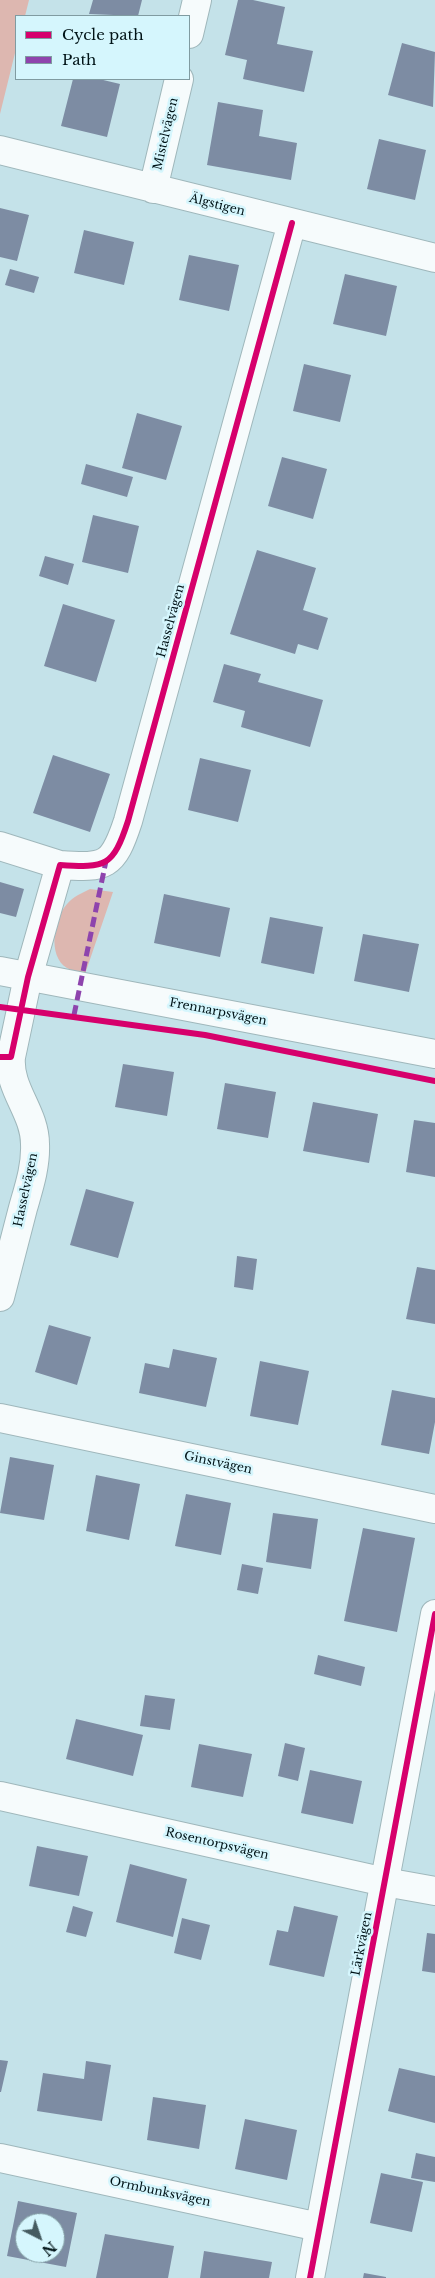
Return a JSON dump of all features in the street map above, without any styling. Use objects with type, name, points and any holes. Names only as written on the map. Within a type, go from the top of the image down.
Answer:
[{"type":"street","points":[[190,29],[196,0]]},
{"type":"street","name":"Mistelvägen","points":[[153,189],[179,80]]},
{"type":"street","name":"Älgstigen","points":[[0,150],[435,258]]},
{"type":"street","name":"Hasselvägen","points":[[0,846],[60,865],[93,867],[106,861],[119,848],[292,223]]},
{"type":"street","points":[[28,976],[60,865]]},
{"type":"street","name":"Frennarpsvägen","points":[[0,971],[435,1054]]},
{"type":"street","name":"Hasselvägen","points":[[0,1297],[33,1170],[36,1143],[31,1117],[18,1095],[5,1057],[28,976]]},
{"type":"street","name":"Ginstvägen","points":[[0,1418],[435,1508]]},
{"type":"street","name":"Lärkvägen","points":[[310,2278],[435,1614]]},
{"type":"street","name":"Rosentorpsvägen","points":[[0,1796],[385,1882],[435,1891]]},
{"type":"street","name":"Ormbunksvägen","points":[[0,2158],[319,2227]]},
{"type":"shaded area","points":[[0,0],[29,0],[25,15],[15,15],[15,53],[0,114]]},
{"type":"shaded area","points":[[90,889],[113,892],[85,974],[67,968],[61,962],[57,955],[55,937],[56,927],[62,910],[75,897]]},
{"type":"building","points":[[93,0],[142,0],[138,15],[89,14]]},
{"type":"building","points":[[238,0],[253,0],[285,7],[277,44],[313,51],[304,92],[243,79],[247,60],[225,55]]},
{"type":"building","points":[[402,43],[435,52],[433,107],[388,95]]},
{"type":"building","points":[[73,80],[103,80],[120,84],[107,137],[61,126]]},
{"type":"building","points":[[218,102],[263,110],[259,136],[297,143],[291,180],[207,165]]},
{"type":"building","points":[[379,139],[426,150],[415,200],[367,189]]},
{"type":"building","points":[[0,208],[29,215],[17,261],[0,257]]},
{"type":"building","points":[[84,230],[134,242],[124,285],[74,273]]},
{"type":"building","points":[[189,255],[239,265],[229,311],[179,300]]},
{"type":"building","points":[[10,269],[39,277],[34,293],[5,285]]},
{"type":"building","points":[[345,274],[397,286],[386,336],[333,324]]},
{"type":"building","points":[[304,364],[351,375],[340,422],[293,411]]},
{"type":"building","points":[[137,413],[182,426],[166,480],[122,468]]},
{"type":"building","points":[[282,457],[327,469],[313,519],[268,506]]},
{"type":"building","points":[[86,464],[133,477],[127,497],[81,484]]},
{"type":"building","points":[[93,515],[139,526],[128,573],[82,562]]},
{"type":"building","points":[[257,550],[316,568],[303,610],[328,618],[318,650],[298,644],[295,654],[230,634]]},
{"type":"building","points":[[45,556],[74,564],[68,585],[39,576]]},
{"type":"building","points":[[63,604],[115,620],[96,682],[44,666]]},
{"type":"building","points":[[224,664],[261,674],[258,682],[323,700],[310,747],[241,727],[245,711],[213,702]]},
{"type":"building","points":[[53,755],[110,774],[90,832],[33,813]]},
{"type":"building","points":[[200,758],[251,770],[238,822],[188,810]]},
{"type":"building","points":[[0,882],[24,889],[16,917],[0,913]]},
{"type":"building","points":[[164,894],[230,908],[220,957],[154,943]]},
{"type":"building","points":[[270,917],[323,927],[314,974],[261,963]]},
{"type":"building","points":[[363,934],[419,944],[409,992],[354,981]]},
{"type":"building","points":[[123,1064],[174,1072],[167,1116],[115,1107]]},
{"type":"building","points":[[225,1083],[276,1092],[268,1138],[217,1129]]},
{"type":"building","points":[[313,1102],[378,1114],[369,1163],[303,1151]]},
{"type":"building","points":[[414,1120],[435,1123],[435,1177],[406,1172]]},
{"type":"building","points":[[86,1189],[134,1202],[118,1258],[70,1245]]},
{"type":"building","points":[[237,1256],[257,1259],[253,1290],[234,1287]]},
{"type":"building","points":[[417,1267],[435,1270],[435,1324],[406,1319]]},
{"type":"building","points":[[49,1325],[91,1337],[77,1385],[35,1372]]},
{"type":"building","points":[[173,1349],[217,1358],[206,1407],[139,1393],[145,1363],[169,1368]]},
{"type":"building","points":[[260,1361],[309,1371],[298,1425],[250,1416]]},
{"type":"building","points":[[392,1390],[435,1398],[435,1422],[429,1454],[381,1445]]},
{"type":"building","points":[[10,1457],[54,1465],[44,1520],[0,1513]]},
{"type":"building","points":[[96,1475],[140,1484],[129,1540],[86,1531]]},
{"type":"building","points":[[186,1494],[231,1503],[221,1555],[175,1546]]},
{"type":"building","points":[[273,1513],[318,1519],[311,1569],[266,1562]]},
{"type":"building","points":[[363,1528],[415,1538],[397,1632],[344,1621]]},
{"type":"building","points":[[242,1564],[263,1568],[258,1594],[237,1590]]},
{"type":"building","points":[[318,1655],[365,1667],[361,1686],[314,1674]]},
{"type":"building","points":[[145,1695],[175,1699],[170,1730],[140,1726]]},
{"type":"building","points":[[76,1719],[143,1735],[133,1776],[66,1759]]},
{"type":"building","points":[[285,1743],[305,1748],[298,1781],[278,1776]]},
{"type":"building","points":[[199,1744],[252,1754],[243,1797],[191,1787]]},
{"type":"building","points":[[310,1770],[362,1781],[353,1824],[301,1813]]},
{"type":"building","points":[[37,1846],[88,1856],[79,1896],[29,1886]]},
{"type":"building","points":[[130,1864],[187,1879],[173,1937],[116,1922]]},
{"type":"building","points":[[73,1906],[93,1912],[86,1937],[66,1932]]},
{"type":"building","points":[[294,1906],[338,1916],[324,1977],[269,1965],[277,1930],[288,1932]]},
{"type":"building","points":[[182,1918],[210,1925],[201,1960],[174,1953]]},
{"type":"building","points":[[427,1933],[435,1934],[435,1973],[422,1971]]},
{"type":"building","points":[[0,2060],[8,2061],[1,2092],[0,2092]]},
{"type":"building","points":[[86,2061],[111,2065],[102,2121],[37,2111],[43,2073],[84,2079]]},
{"type":"building","points":[[399,2068],[435,2076],[435,2123],[388,2111]]},
{"type":"building","points":[[153,2097],[206,2105],[199,2149],[147,2140]]},
{"type":"building","points":[[245,2119],[297,2130],[287,2180],[235,2169]]},
{"type":"building","points":[[416,2153],[435,2157],[435,2182],[411,2178]]},
{"type":"building","points":[[381,2173],[423,2182],[412,2232],[370,2223]]},
{"type":"building","points":[[18,2201],[77,2213],[66,2267],[45,2263],[65,2263],[65,2213],[16,2213]]},
{"type":"building","points":[[15,2216],[15,2257],[7,2256]]},
{"type":"building","points":[[105,2234],[174,2246],[168,2278],[96,2278]]},
{"type":"building","points":[[204,2251],[272,2262],[269,2278],[200,2278]]},
{"type":"building","points":[[364,2273],[386,2277],[386,2278],[363,2278]]},
{"type":"marked path","points":[[74,1015],[106,861]]},
{"type":"cycle path","points":[[0,1057],[11,1057],[28,977],[60,865],[98,865],[112,856],[123,836],[292,223]]},
{"type":"cycle path","points":[[0,1007],[205,1035],[435,1081]]},
{"type":"cycle path","points":[[310,2278],[435,1614]]}]
